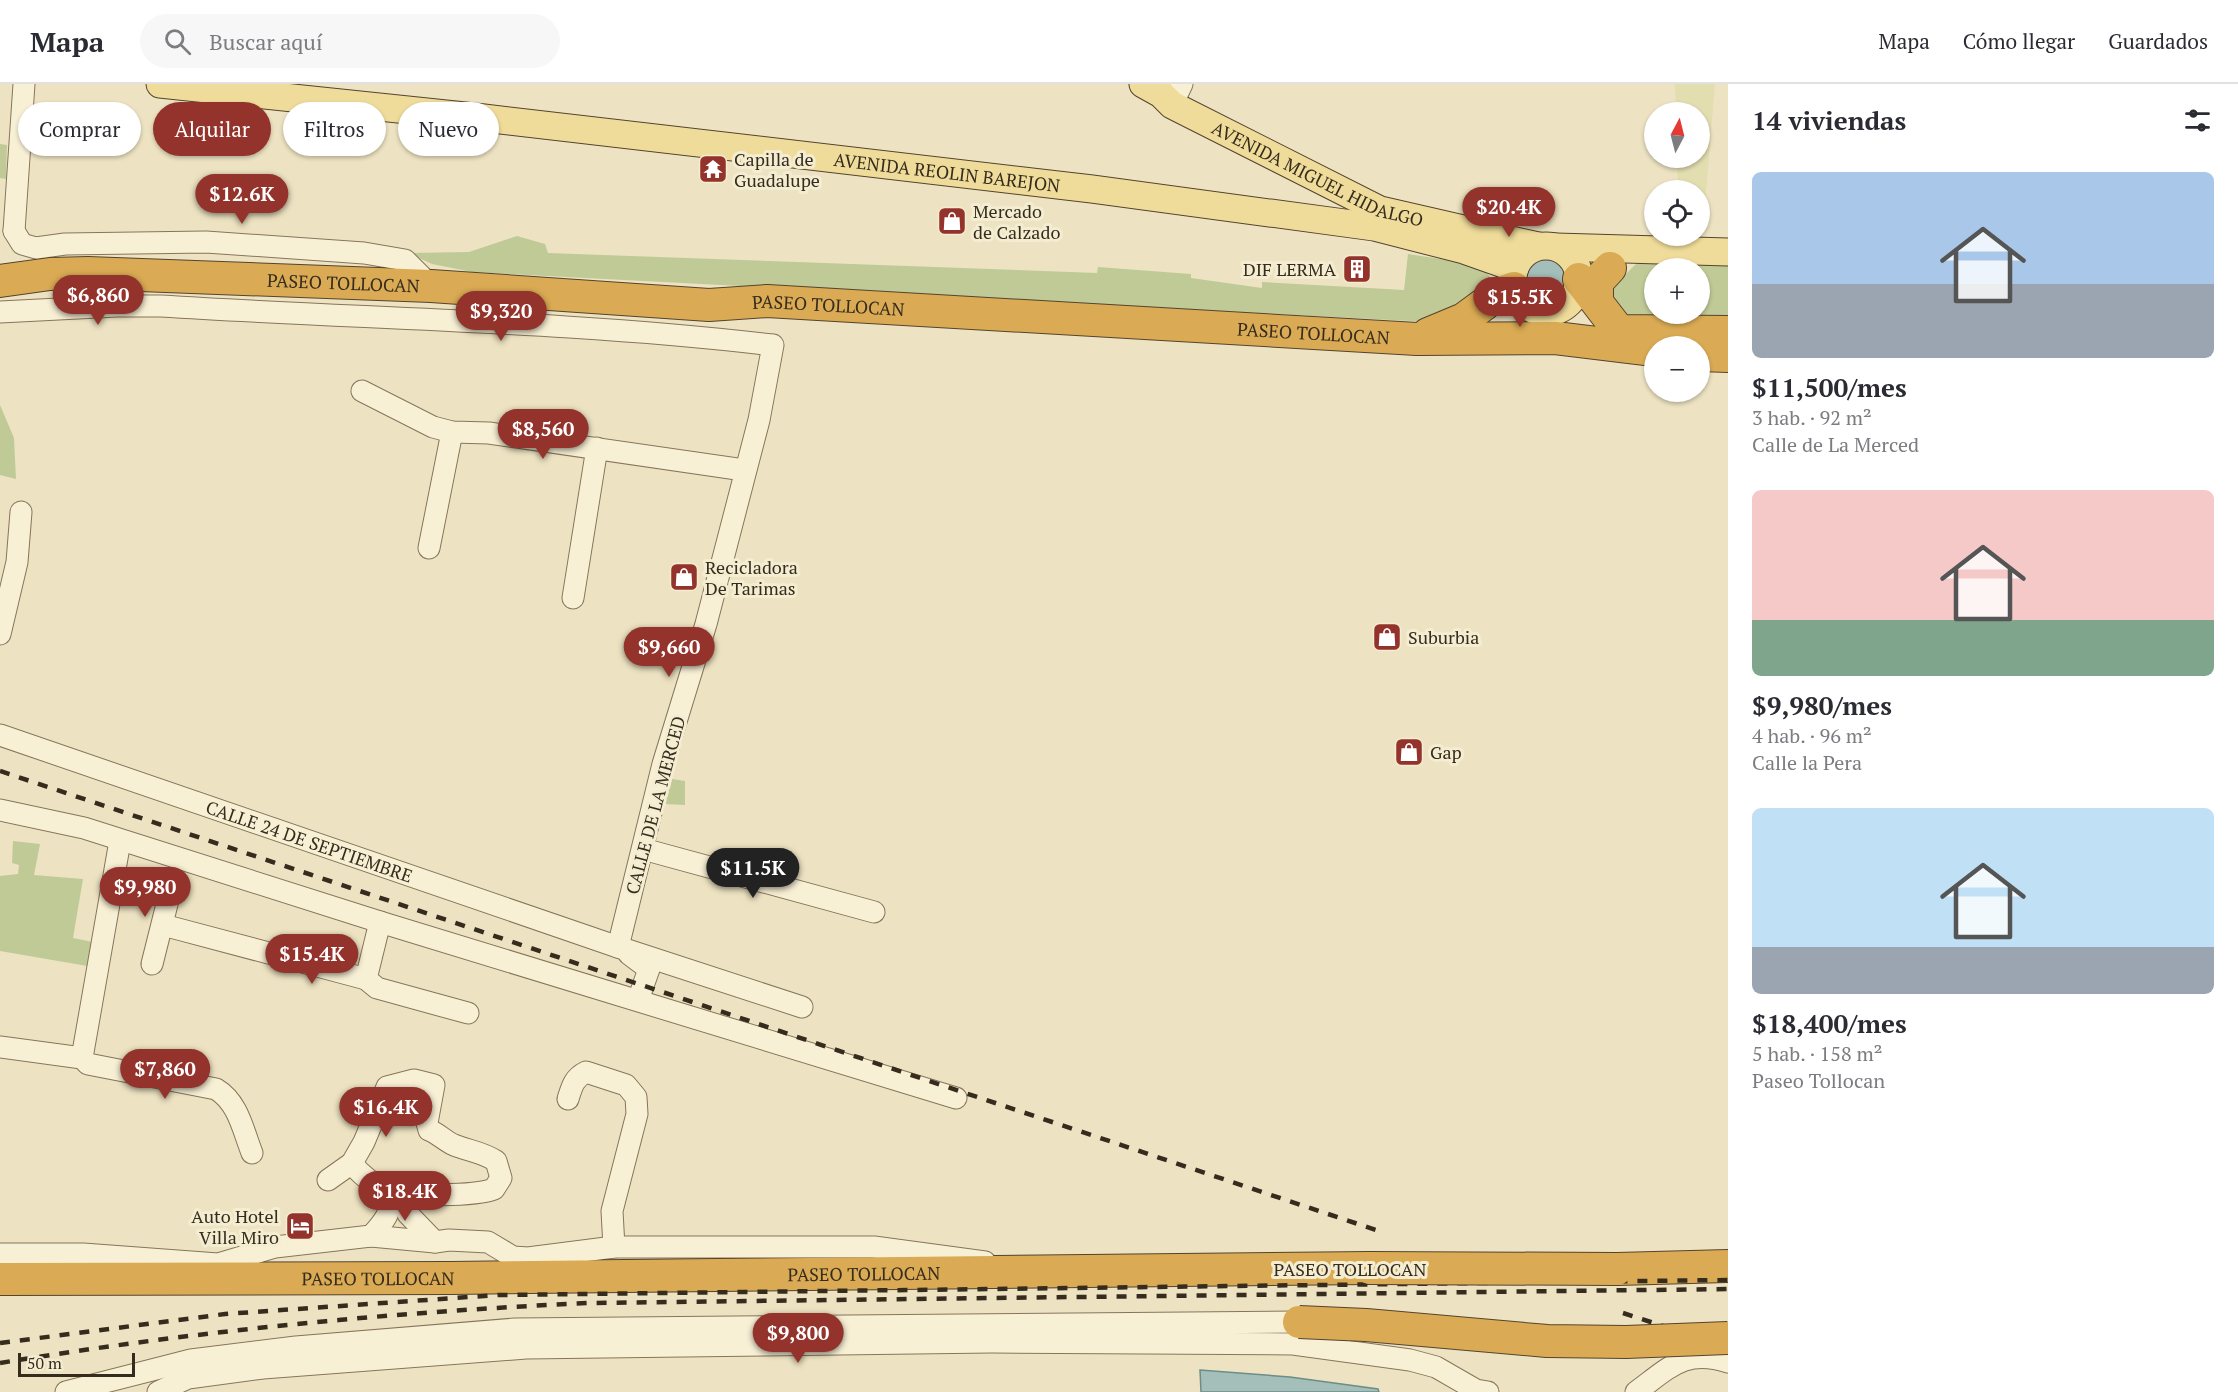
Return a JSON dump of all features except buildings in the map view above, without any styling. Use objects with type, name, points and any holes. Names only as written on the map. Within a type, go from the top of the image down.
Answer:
[{"type":"highway","points":[[1610,268],[1598,282],[1588,289],[1619,331],[1728,332]]},
{"type":"highway","name":"PASEO TOLLOCAN","points":[[0,281],[50,274],[88,273],[431,286],[709,305],[767,302],[1417,339],[1552,320],[1644,347]]},
{"type":"highway","points":[[1417,339],[1464,319],[1498,294],[1514,278]]},
{"type":"highway","points":[[1710,355],[1728,356]]},
{"type":"highway","name":"PASEO TOLLOCAN","points":[[0,1279],[1370,1268],[1617,1269],[1728,1266]]},
{"type":"highway","points":[[1299,1322],[1366,1324],[1547,1341],[1626,1342],[1728,1338]]},
{"type":"main road","name":"AVENIDA REOLIN BAREJON","points":[[160,84],[258,90],[1092,189],[1377,219],[1464,250],[1514,278]]},
{"type":"main road","name":"AVENIDA MIGUEL HIDALGO","points":[[1165,90],[1377,219],[1547,247],[1728,252]]},
{"type":"main road","points":[[1547,247],[1577,264],[1588,289],[1576,292],[1552,320],[1520,300],[1514,278],[1520,258],[1547,247]]},
{"type":"main road","points":[[1610,268],[1629,257],[1651,249]]},
{"type":"street","points":[[24,84],[7,232],[22,244],[36,248],[65,244],[206,242],[364,253],[405,260],[431,286]]},
{"type":"street","name":"CALLE DE LA MERCED","points":[[1,313],[117,306],[195,309],[550,324],[663,332],[773,345],[759,420],[744,470],[706,624],[663,764],[618,947]]},
{"type":"street","points":[[1552,320],[1619,331]]},
{"type":"street","points":[[362,392],[433,427],[452,432],[489,433],[744,470]]},
{"type":"street","points":[[429,548],[452,432]]},
{"type":"street","points":[[573,598],[597,448]]},
{"type":"street","points":[[0,634],[17,562],[21,512]]},
{"type":"street","name":"CALLE 24 DE SEPTIEMBRE","points":[[0,735],[618,947],[802,1007]]},
{"type":"street","points":[[0,810],[58,821],[956,1098]]},
{"type":"street","points":[[82,1058],[120,841]]},
{"type":"street","points":[[643,849],[874,912]]},
{"type":"street","points":[[152,964],[164,925],[173,880]]},
{"type":"street","points":[[366,979],[380,922]]},
{"type":"street","points":[[164,925],[366,979],[377,988],[468,1013]]},
{"type":"street","points":[[618,947],[649,969],[638,1000]]},
{"type":"street","points":[[0,1047],[82,1058],[88,1064],[216,1089],[227,1095],[234,1107],[252,1153]]},
{"type":"street","points":[[568,1099],[572,1083],[586,1072],[626,1084],[636,1097],[637,1114],[612,1211],[614,1247]]},
{"type":"street","points":[[328,1180],[352,1163],[364,1142],[387,1087],[414,1080],[434,1085],[427,1123],[429,1130],[454,1145],[472,1149],[496,1161],[501,1178],[494,1189],[470,1194],[397,1192],[369,1181],[352,1163]]},
{"type":"street","points":[[397,1192],[408,1214],[435,1242]]},
{"type":"street","points":[[371,1236],[385,1221],[397,1192]]},
{"type":"street","points":[[0,1254],[83,1254],[218,1264],[275,1247],[371,1236],[435,1242],[449,1240],[488,1242],[513,1257],[528,1258],[614,1247],[874,1247],[975,1258],[1005,1272]]},
{"type":"street","points":[[66,1392],[191,1360],[296,1347],[515,1329],[1299,1322]]},
{"type":"street","points":[[158,1392],[188,1378],[263,1368],[568,1347],[992,1342],[1293,1344],[1410,1360],[1436,1367],[1476,1390],[1488,1392]]},
{"type":"street","points":[[1636,1392],[1677,1363],[1692,1357],[1709,1355],[1728,1362]]},
{"type":"shaded area","points":[[1675,84],[1715,84],[1710,145],[1710,102],[1676,102]]},
{"type":"shaded area","points":[[1677,168],[1708,168],[1707,180],[1678,180]]},
{"type":"green space","points":[[0,144],[7,145],[6,179],[0,178]]},
{"type":"green space","points":[[517,236],[545,244],[548,253],[1097,273],[1098,267],[1191,274],[1191,278],[1262,288],[1262,282],[1404,290],[1408,254],[1480,265],[1492,279],[1491,294],[1449,323],[472,272],[432,264],[408,253],[469,252]]},
{"type":"green space","points":[[1651,249],[1728,253],[1728,325],[1667,328],[1652,324],[1710,324],[1710,258],[1644,258],[1644,322],[1613,314],[1611,289]]},
{"type":"green space","points":[[0,405],[14,438],[16,479],[0,475]]},
{"type":"green space","points":[[672,779],[685,781],[685,805],[664,804]]},
{"type":"green space","points":[[13,841],[40,844],[34,875],[83,879],[73,938],[98,943],[93,967],[0,951],[0,876],[18,874],[19,865],[12,863]]},
{"type":"water","points":[[1535,254],[1557,256],[1571,268],[1570,284],[1566,290],[1549,295],[1526,291],[1518,268],[1528,256]]},
{"type":"water","points":[[1200,1370],[1290,1377],[1378,1389],[1379,1392],[1201,1392]]},
{"type":"railway","points":[[0,771],[1379,1231]]},
{"type":"railway","points":[[0,1343],[225,1314],[498,1295],[1728,1280]]},
{"type":"railway","points":[[0,1363],[146,1341],[293,1324],[588,1303],[1728,1289]]},
{"type":"railway","points":[[1623,1313],[1728,1347]]},
{"type":"place","name":"Capilla de Guadalupe","points":[[713,169]]},
{"type":"place","name":"Mercado de Calzado","points":[[952,221]]},
{"type":"place","name":"DIF LERMA","points":[[1357,269]]},
{"type":"place","name":"Recicladora De Tarimas","points":[[684,577]]},
{"type":"place","name":"Suburbia","points":[[1387,637]]},
{"type":"place","name":"Gap","points":[[1409,752]]},
{"type":"place","name":"Auto Hotel Villa Miro","points":[[300,1226]]}]
